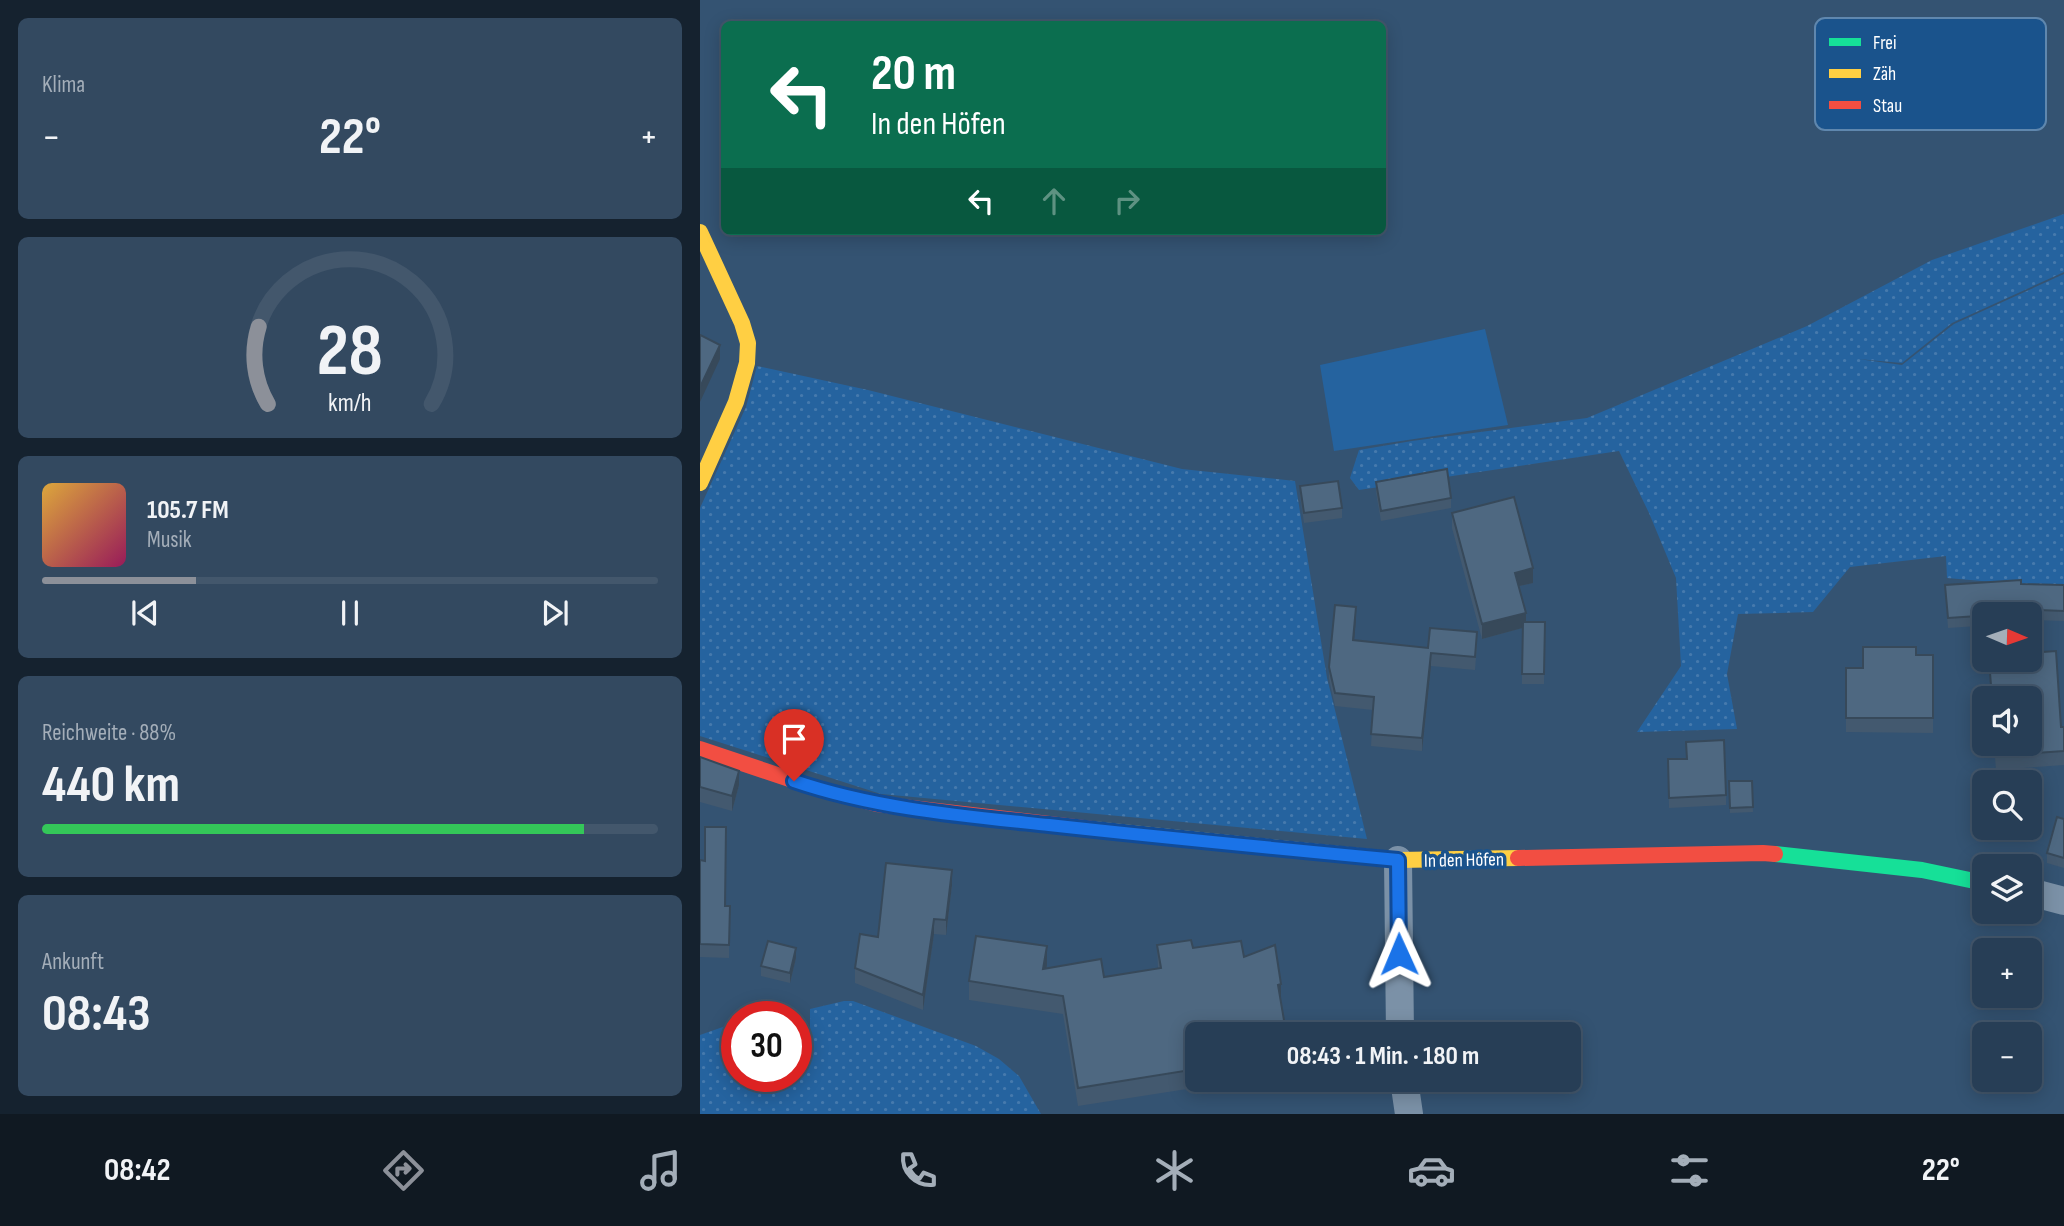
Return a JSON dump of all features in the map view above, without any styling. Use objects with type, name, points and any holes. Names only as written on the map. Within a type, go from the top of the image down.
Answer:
[{"type":"street","points":[[700,232],[748,342],[747,363],[736,402],[700,483]]},
{"type":"street","name":"In den Höfen","points":[[700,750],[816,788],[877,804],[1103,831],[1398,860],[1763,853],[1922,870],[1972,880]]},
{"type":"street","points":[[1398,860],[1400,1022]]},
{"type":"street","points":[[2042,895],[2064,901]]},
{"type":"street","points":[[1406,1092],[1409,1114]]},
{"type":"shaded area","points":[[2064,214],[2064,272],[1952,323],[1902,363],[1858,359],[1902,365],[1954,324],[2064,274],[2064,588],[1947,578],[1946,556],[1850,567],[1813,612],[1738,614],[1727,674],[1737,729],[1637,732],[1681,666],[1676,578],[1619,451],[1359,490],[1350,478],[1359,450],[1587,418],[1807,326],[1932,260]]},
{"type":"shaded area","points":[[1485,329],[1508,425],[1334,451],[1320,365]]},
{"type":"shaded area","points":[[757,366],[868,390],[1182,469],[1295,481],[1327,678],[1367,839],[881,794],[700,736],[700,508],[746,407]]},
{"type":"shaded area","points":[[853,1001],[976,1046],[999,1059],[1019,1076],[1041,1114],[700,1114],[700,1035],[721,1028],[721,1092],[812,1092],[812,1009]]},
{"type":"building","points":[[700,335],[720,345],[700,387]]},
{"type":"building","points":[[1447,469],[1451,498],[1381,511],[1376,482]]},
{"type":"building","points":[[1338,481],[1342,508],[1304,513],[1300,486]]},
{"type":"building","points":[[1514,497],[1533,568],[1515,573],[1526,613],[1482,624],[1452,513]]},
{"type":"building","points":[[2021,580],[2021,584],[2064,585],[2064,611],[2042,610],[2042,602],[1972,602],[1972,616],[1948,618],[1945,585]]},
{"type":"building","points":[[1335,605],[1356,607],[1353,640],[1428,648],[1430,628],[1477,632],[1475,657],[1431,653],[1422,738],[1371,734],[1374,697],[1335,693],[1329,667]]},
{"type":"building","points":[[1523,622],[1545,622],[1544,674],[1522,674]]},
{"type":"building","points":[[1863,647],[1916,647],[1916,655],[1933,655],[1933,718],[1846,718],[1846,668],[1863,668]]},
{"type":"building","points":[[2056,651],[2064,751],[2042,753],[2042,686],[1991,686],[1990,672],[2042,672],[2042,652]]},
{"type":"building","points":[[1724,740],[1726,795],[1669,798],[1668,759],[1687,759],[1686,742]]},
{"type":"building","points":[[700,757],[739,771],[732,796],[700,787]]},
{"type":"building","points":[[1729,781],[1752,781],[1753,807],[1730,808]]},
{"type":"building","points":[[2057,817],[2064,819],[2064,858],[2047,853]]},
{"type":"building","points":[[705,827],[726,827],[725,906],[730,906],[729,945],[700,944],[700,860],[705,861]]},
{"type":"building","points":[[886,863],[952,870],[946,920],[934,919],[923,995],[855,968],[860,934],[878,937]]},
{"type":"building","points":[[976,936],[1047,946],[1043,969],[1101,959],[1104,977],[1161,968],[1157,945],[1191,940],[1193,948],[1241,941],[1244,957],[1275,945],[1284,1022],[1185,1022],[1185,1071],[1078,1088],[1063,996],[969,981]]},
{"type":"building","points":[[768,941],[796,948],[790,973],[761,966]]},
{"type":"traffic: fast","points":[[1775,854],[1922,870],[1972,880]]},
{"type":"traffic: slow","points":[[700,232],[742,323],[748,343],[747,363],[736,402],[700,483]]},
{"type":"traffic: slow","points":[[1092,829],[1398,860],[1518,858]]},
{"type":"traffic: jam","points":[[700,749],[816,788],[877,804],[1092,829]]},
{"type":"traffic: jam","points":[[1518,858],[1775,854]]},
{"type":"route","points":[[794,781],[877,804],[942,813],[1398,860],[1399,954]]}]
